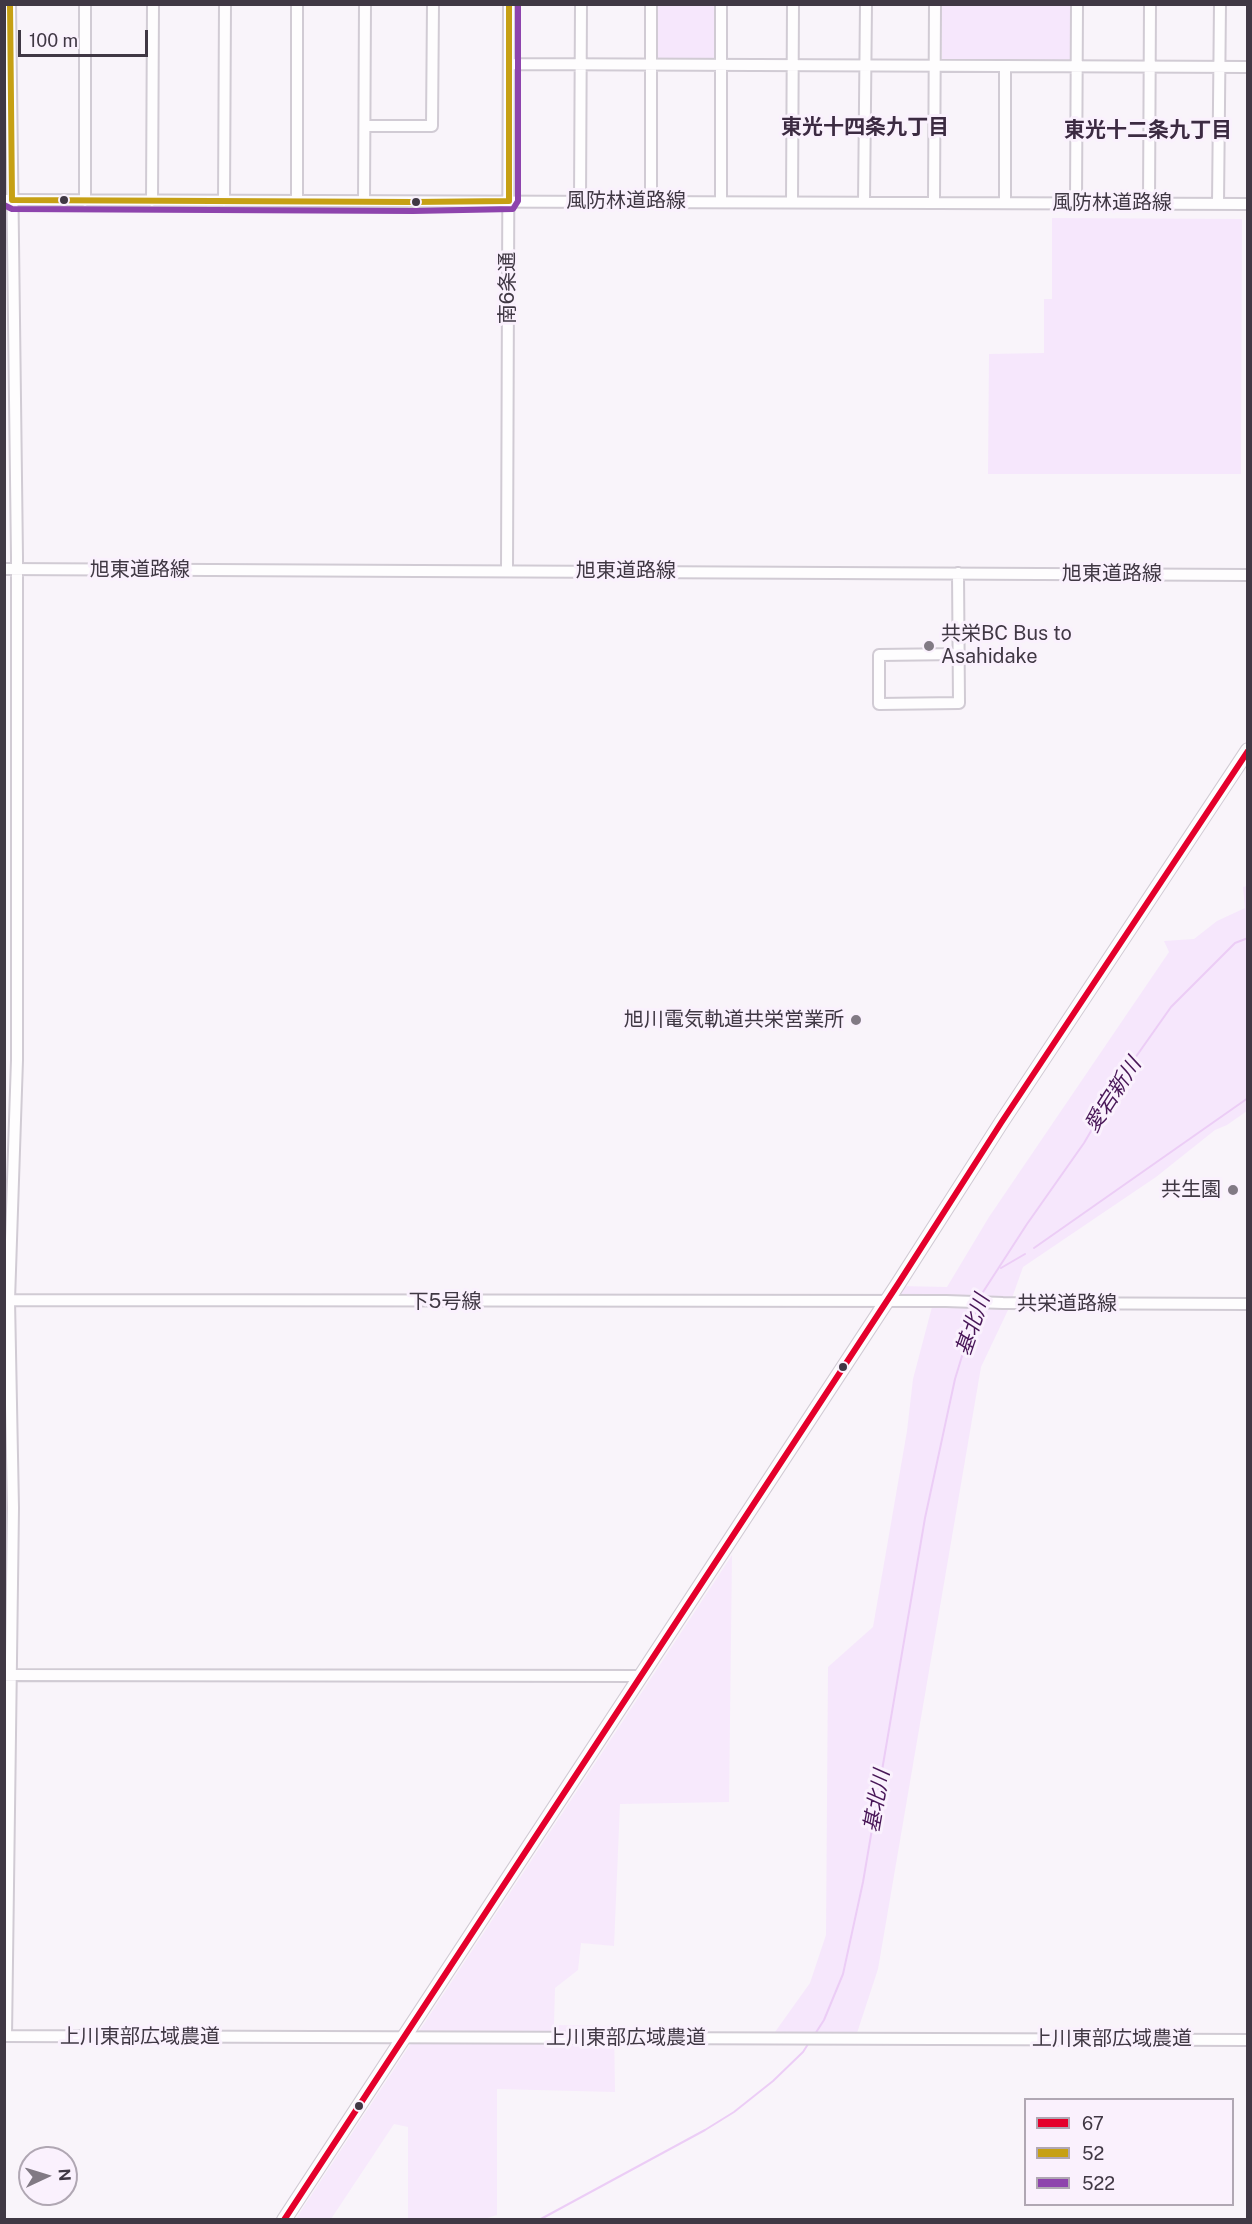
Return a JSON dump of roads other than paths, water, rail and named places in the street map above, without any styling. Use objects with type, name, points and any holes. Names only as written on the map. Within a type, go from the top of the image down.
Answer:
[{"type":"main road","points":[[284,2220],[1001,1123],[1248,750]]},
{"type":"street","points":[[5,2036],[8,1675],[13,1508],[7,1300],[17,1060],[16,570],[8,200],[9,4]]},
{"type":"street","points":[[85,4],[85,201]]},
{"type":"street","points":[[152,201],[153,4]]},
{"type":"street","points":[[224,201],[225,4]]},
{"type":"street","points":[[297,4],[297,201]]},
{"type":"street","points":[[364,201],[365,4]]},
{"type":"street","points":[[365,126],[432,126],[433,4]]},
{"type":"street","name":"南6条通","points":[[507,571],[509,4]]},
{"type":"street","points":[[580,201],[581,4]]},
{"type":"street","points":[[651,4],[651,201]]},
{"type":"street","points":[[720,201],[721,4]]},
{"type":"street","points":[[792,202],[793,4]]},
{"type":"street","points":[[864,202],[866,4]]},
{"type":"street","points":[[934,202],[935,4]]},
{"type":"street","points":[[1076,203],[1077,4]]},
{"type":"street","points":[[1149,202],[1150,4]]},
{"type":"street","points":[[1218,204],[1220,4]]},
{"type":"street","points":[[509,64],[1248,67]]},
{"type":"street","points":[[1005,66],[1005,202]]},
{"type":"street","name":"風防林道路線","points":[[8,200],[1248,204]]},
{"type":"street","name":"旭東道路線","points":[[4,569],[1248,575]]},
{"type":"street","points":[[958,573],[959,704],[879,704],[879,655],[958,654]]},
{"type":"street","name":"下5号線","points":[[7,1300],[886,1302]]},
{"type":"street","name":"共栄道路線","points":[[886,1302],[1248,1304]]},
{"type":"street","points":[[8,1675],[641,1676]]},
{"type":"street","name":"上川東部広域農道","points":[[5,2036],[1248,2040]]},
{"type":"waterway","name":"愛宕新川","points":[[980,1299],[1027,1224],[1084,1143],[1128,1068],[1171,1007],[1235,943],[1248,938]]},
{"type":"waterway","name":"基北川","points":[[1034,1248],[1248,1098]]},
{"type":"waterway","name":"基北川","points":[[1001,1268],[1025,1254]]},
{"type":"waterway","name":"基北川","points":[[815,2034],[824,2020],[843,1974],[863,1882],[925,1518],[955,1379],[977,1307]]},
{"type":"waterway","name":"基北川","points":[[539,2220],[734,2112],[773,2081],[803,2052],[810,2041]]},
{"type":"place","name":"共栄BC Bus to Asahidake","points":[[929,646]]},
{"type":"place","name":"旭川電気軌道共栄営業所","points":[[856,1020]]},
{"type":"place","name":"共生園","points":[[1233,1190]]},
{"type":"district","name":"東光十四条九丁目","points":[[865,128]]},
{"type":"district","name":"東光十二条九丁目","points":[[1148,131]]}]
